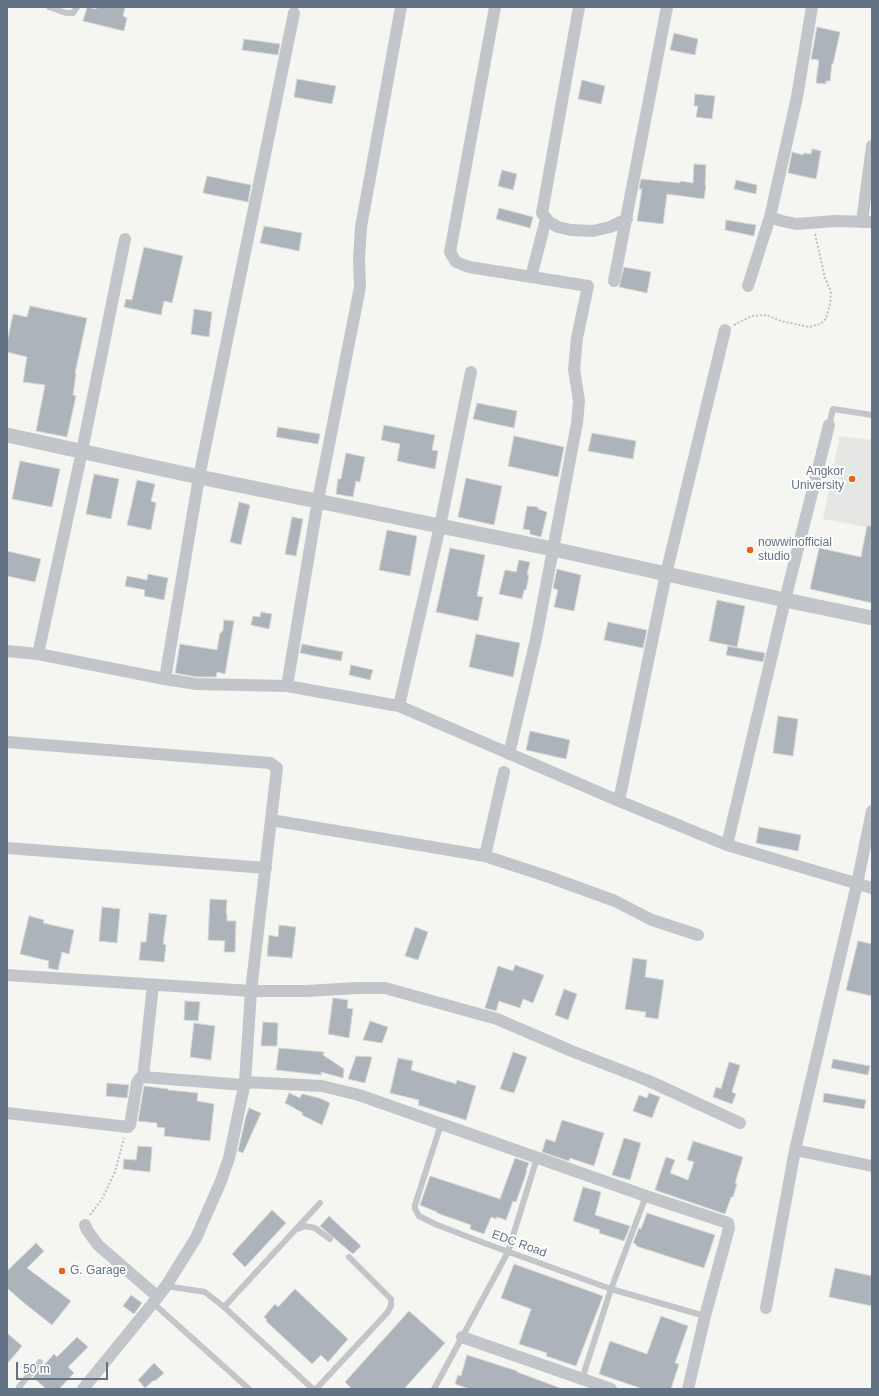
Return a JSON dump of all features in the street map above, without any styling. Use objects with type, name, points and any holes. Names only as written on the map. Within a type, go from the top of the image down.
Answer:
[{"type":"street","points":[[287,686],[318,500],[360,287],[359,259],[361,227],[401,7]]},
{"type":"street","points":[[495,7],[450,252],[456,262],[469,267],[588,286],[577,338],[574,369],[579,401],[577,422],[536,639],[509,754]]},
{"type":"street","points":[[579,7],[542,213],[546,219],[558,227],[571,230],[593,231],[627,219]]},
{"type":"street","points":[[614,281],[667,7]]},
{"type":"street","points":[[748,286],[770,217],[797,97],[812,7]]},
{"type":"street","points":[[165,679],[198,477],[294,13]]},
{"type":"street","points":[[770,217],[796,224],[835,221],[867,222],[872,146]]},
{"type":"street","points":[[531,277],[546,219]]},
{"type":"street","points":[[38,654],[82,451],[125,239]]},
{"type":"street","points":[[619,801],[666,574],[724,330]]},
{"type":"street","points":[[399,706],[440,526],[472,372]]},
{"type":"street","points":[[727,845],[785,600],[829,425]]},
{"type":"street","points":[[7,435],[198,477],[318,500],[554,549],[872,618]]},
{"type":"street","points":[[7,651],[38,654],[196,684],[287,686],[399,706],[619,801],[727,845],[872,888]]},
{"type":"street","points":[[7,742],[270,763],[277,768],[251,991],[245,1083],[229,1158],[221,1181],[196,1238],[166,1286],[83,1389]]},
{"type":"street","points":[[485,856],[504,772]]},
{"type":"street","points":[[766,1308],[795,1150],[857,884],[872,811]]},
{"type":"street","points":[[271,820],[485,856],[550,877],[615,901],[652,920],[698,935]]},
{"type":"street","points":[[7,848],[266,868]]},
{"type":"street","points":[[7,975],[251,991],[306,991],[385,988],[497,1019],[574,1052],[649,1081],[740,1123]]},
{"type":"street","points":[[143,1077],[153,985]]},
{"type":"street","points":[[7,1113],[128,1127],[130,1124],[137,1083],[139,1079],[143,1077],[322,1086],[359,1095],[646,1196],[728,1223],[729,1228],[705,1316],[688,1389]]},
{"type":"street","points":[[795,1150],[872,1166]]},
{"type":"street","points":[[85,1225],[98,1245],[156,1300]]},
{"type":"street","points":[[462,1337],[580,1384],[611,1389]]},
{"type":"lane","points":[[49,7],[66,13],[73,12],[77,7]]},
{"type":"lane","points":[[829,425],[833,409],[872,415]]},
{"type":"lane","name":"EDC Road","points":[[441,1124],[415,1205],[417,1213],[425,1220],[611,1289],[705,1316]]},
{"type":"lane","points":[[434,1389],[508,1252],[537,1158]]},
{"type":"lane","points":[[580,1384],[611,1289],[646,1196]]},
{"type":"lane","points":[[224,1308],[320,1203]]},
{"type":"lane","points":[[294,1231],[305,1226],[315,1228],[330,1239]]},
{"type":"lane","points":[[166,1286],[205,1292],[314,1389],[387,1313],[391,1306],[391,1299],[349,1257]]},
{"type":"lane","points":[[156,1300],[250,1389]]},
{"type":"lane","points":[[19,1389],[19,1387],[40,1362]]},
{"type":"path","points":[[724,330],[752,316],[766,315],[781,321],[809,326],[820,324],[826,318],[830,304],[831,292],[825,278],[812,223]]},
{"type":"path","points":[[85,1225],[90,1214],[102,1199],[115,1172],[128,1127]]},
{"type":"shaded area","name":"Angkor University","points":[[840,436],[872,440],[872,528],[823,519]]},
{"type":"building","points":[[87,7],[96,9],[97,7],[125,7],[123,16],[127,18],[124,31],[83,21]]},
{"type":"building","points":[[817,27],[840,32],[833,64],[832,63],[830,81],[826,81],[826,84],[816,83],[819,60],[811,59]]},
{"type":"building","points":[[674,33],[698,39],[695,55],[670,50]]},
{"type":"building","points":[[244,39],[280,44],[278,55],[242,50]]},
{"type":"building","points":[[297,79],[336,86],[332,104],[294,97]]},
{"type":"building","points":[[582,80],[605,86],[601,104],[578,99]]},
{"type":"building","points":[[695,94],[715,96],[712,119],[696,117],[698,106],[694,106]]},
{"type":"building","points":[[812,149],[821,151],[816,179],[788,173],[792,152],[803,155],[804,153],[811,154]]},
{"type":"building","points":[[694,164],[706,165],[704,199],[667,194],[663,224],[637,221],[642,189],[639,189],[641,179],[693,183]]},
{"type":"building","points":[[502,170],[517,174],[513,190],[498,186]]},
{"type":"building","points":[[207,176],[251,185],[248,202],[203,193]]},
{"type":"building","points":[[736,180],[757,185],[756,194],[734,189]]},
{"type":"building","points":[[499,208],[533,217],[530,228],[496,219]]},
{"type":"building","points":[[726,220],[756,225],[754,236],[725,230]]},
{"type":"building","points":[[264,226],[302,233],[299,251],[260,243]]},
{"type":"building","points":[[144,247],[183,256],[172,303],[164,301],[161,315],[124,307],[126,299],[132,300]]},
{"type":"building","points":[[624,267],[651,272],[647,293],[619,287]]},
{"type":"building","points":[[30,306],[87,318],[75,373],[73,395],[76,396],[67,437],[36,431],[45,385],[23,382],[27,357],[7,352],[7,343],[13,314],[27,317]]},
{"type":"building","points":[[194,309],[212,312],[209,337],[191,334]]},
{"type":"building","points":[[477,403],[517,411],[514,428],[473,419]]},
{"type":"building","points":[[384,425],[435,435],[432,450],[438,451],[435,469],[397,461],[400,444],[381,440]]},
{"type":"building","points":[[278,427],[320,434],[318,444],[276,437]]},
{"type":"building","points":[[592,433],[636,441],[633,459],[588,451]]},
{"type":"building","points":[[514,436],[564,447],[558,477],[508,466]]},
{"type":"building","points":[[346,453],[365,457],[360,482],[356,481],[353,497],[336,494],[338,479],[341,479]]},
{"type":"building","points":[[20,461],[60,469],[52,507],[12,499]]},
{"type":"building","points":[[94,474],[119,479],[111,519],[86,514]]},
{"type":"building","points":[[466,478],[502,486],[494,525],[458,517]]},
{"type":"building","points":[[137,480],[155,484],[151,501],[156,503],[151,530],[127,525]]},
{"type":"building","points":[[239,502],[250,505],[241,545],[230,542]]},
{"type":"building","points":[[527,506],[538,507],[538,509],[547,512],[541,537],[530,534],[530,530],[523,529]]},
{"type":"building","points":[[292,517],[303,519],[296,556],[285,554]]},
{"type":"building","points":[[867,526],[872,526],[872,603],[810,589],[819,548],[861,557]]},
{"type":"building","points":[[387,530],[417,536],[410,576],[379,570]]},
{"type":"building","points":[[450,548],[485,555],[477,596],[483,597],[478,621],[436,612]]},
{"type":"building","points":[[7,551],[41,559],[35,582],[7,576]]},
{"type":"building","points":[[519,560],[530,562],[526,590],[524,590],[522,599],[499,594],[505,570],[516,572]]},
{"type":"building","points":[[557,569],[581,575],[574,611],[554,607],[558,590],[553,588]]},
{"type":"building","points":[[148,574],[168,578],[164,600],[144,596],[145,590],[125,586],[127,576],[147,580]]},
{"type":"building","points":[[717,600],[745,606],[737,647],[709,641]]},
{"type":"building","points":[[261,612],[272,614],[269,629],[251,625],[253,616],[260,617]]},
{"type":"building","points":[[224,620],[234,621],[225,674],[217,672],[216,677],[197,677],[175,673],[180,644],[217,650],[220,633],[223,630]]},
{"type":"building","points":[[608,622],[647,630],[643,648],[604,640]]},
{"type":"building","points":[[476,634],[520,643],[513,677],[469,667]]},
{"type":"building","points":[[302,644],[343,652],[341,661],[300,653]]},
{"type":"building","points":[[728,646],[765,653],[763,662],[726,655]]},
{"type":"building","points":[[351,665],[373,670],[370,680],[349,675]]},
{"type":"building","points":[[778,716],[798,719],[793,756],[773,753]]},
{"type":"building","points":[[530,731],[570,740],[566,759],[526,750]]},
{"type":"building","points":[[759,827],[801,835],[798,851],[756,843]]},
{"type":"building","points":[[210,899],[227,900],[227,921],[236,921],[235,952],[224,952],[225,941],[208,940]]},
{"type":"building","points":[[102,907],[120,909],[117,943],[99,941]]},
{"type":"building","points":[[149,913],[167,915],[163,944],[166,945],[164,962],[139,960],[141,942],[146,942]]},
{"type":"building","points":[[29,916],[44,920],[43,923],[74,930],[69,954],[62,952],[58,970],[48,968],[49,961],[20,954]]},
{"type":"building","points":[[279,925],[296,927],[292,958],[267,956],[269,935],[278,937]]},
{"type":"building","points":[[415,927],[428,932],[418,960],[405,956]]},
{"type":"building","points":[[858,941],[872,944],[872,996],[846,990]]},
{"type":"building","points":[[633,958],[647,960],[645,977],[664,980],[658,1019],[645,1017],[646,1012],[625,1009]]},
{"type":"building","points":[[515,965],[544,975],[533,1003],[523,999],[520,1008],[499,1001],[496,1011],[485,1008],[498,966],[513,971]]},
{"type":"building","points":[[564,989],[577,994],[568,1020],[555,1015]]},
{"type":"building","points":[[333,998],[348,1000],[347,1008],[353,1009],[349,1038],[328,1034]]},
{"type":"building","points":[[185,1001],[200,1002],[198,1021],[184,1020]]},
{"type":"building","points":[[370,1021],[388,1027],[382,1043],[363,1040]]},
{"type":"building","points":[[263,1022],[278,1023],[277,1046],[261,1046]]},
{"type":"building","points":[[194,1023],[215,1026],[211,1060],[190,1057]]},
{"type":"building","points":[[279,1048],[324,1052],[323,1055],[344,1069],[343,1078],[321,1072],[321,1075],[276,1070]]},
{"type":"building","points":[[513,1052],[527,1057],[514,1093],[500,1089]]},
{"type":"building","points":[[356,1056],[372,1057],[365,1083],[348,1079]]},
{"type":"building","points":[[398,1058],[413,1061],[411,1070],[456,1084],[457,1080],[476,1086],[466,1120],[418,1105],[419,1100],[390,1093]]},
{"type":"building","points":[[833,1059],[870,1066],[868,1075],[831,1068]]},
{"type":"building","points":[[729,1062],[740,1065],[732,1092],[736,1094],[732,1104],[713,1097],[716,1087],[721,1089]]},
{"type":"building","points":[[107,1083],[129,1085],[127,1098],[106,1096]]},
{"type":"building","points":[[144,1086],[198,1093],[197,1101],[214,1104],[210,1141],[164,1136],[165,1128],[157,1127],[157,1123],[138,1121]]},
{"type":"building","points":[[289,1093],[300,1098],[302,1094],[319,1098],[330,1103],[322,1125],[302,1115],[303,1113],[285,1103]]},
{"type":"building","points":[[649,1093],[660,1097],[652,1118],[633,1111],[639,1095],[647,1098]]},
{"type":"building","points":[[824,1093],[866,1100],[864,1109],[823,1102]]},
{"type":"building","points":[[249,1108],[261,1113],[243,1153],[238,1151]]},
{"type":"building","points":[[562,1120],[604,1133],[594,1166],[570,1158],[569,1161],[542,1152],[546,1139],[555,1142]]},
{"type":"building","points":[[624,1138],[641,1143],[630,1180],[612,1175]]},
{"type":"building","points":[[693,1141],[743,1157],[735,1183],[737,1184],[733,1197],[731,1197],[725,1214],[655,1190],[666,1157],[675,1160],[670,1173],[688,1180],[694,1162],[687,1160]]},
{"type":"building","points":[[138,1146],[152,1147],[150,1172],[123,1169],[124,1159],[136,1160]]},
{"type":"building","points":[[515,1158],[529,1163],[516,1202],[513,1201],[506,1220],[491,1217],[484,1234],[470,1229],[471,1225],[437,1213],[420,1205],[430,1176],[500,1199]]},
{"type":"building","points":[[583,1187],[601,1192],[595,1215],[630,1226],[624,1241],[599,1233],[600,1230],[573,1221]]},
{"type":"building","points":[[272,1210],[286,1223],[245,1267],[232,1254]]},
{"type":"building","points":[[647,1213],[715,1235],[704,1268],[636,1246],[636,1244],[633,1243],[639,1228],[641,1229]]},
{"type":"building","points":[[329,1216],[361,1246],[353,1254],[320,1226]]},
{"type":"building","points":[[36,1243],[44,1251],[27,1268],[71,1301],[52,1325],[7,1288],[7,1271]]},
{"type":"building","points":[[514,1264],[603,1296],[576,1366],[546,1356],[547,1353],[519,1344],[531,1309],[501,1298]]},
{"type":"building","points":[[835,1268],[872,1276],[872,1306],[829,1297]]},
{"type":"building","points":[[295,1289],[348,1339],[328,1362],[321,1355],[312,1364],[266,1321],[267,1320],[264,1317],[275,1304],[278,1307]]},
{"type":"building","points":[[131,1295],[142,1303],[134,1314],[123,1306]]},
{"type":"building","points":[[409,1311],[445,1343],[404,1389],[352,1389],[345,1382]]},
{"type":"building","points":[[661,1316],[688,1326],[675,1363],[679,1364],[671,1389],[643,1389],[599,1374],[610,1341],[647,1354]]},
{"type":"building","points":[[7,1333],[22,1346],[7,1364]]},
{"type":"building","points":[[77,1337],[88,1347],[68,1367],[74,1373],[59,1389],[46,1389],[33,1377],[54,1354],[57,1357]]},
{"type":"building","points":[[467,1355],[517,1371],[560,1389],[470,1389],[455,1384],[458,1375],[461,1376]]},
{"type":"building","points":[[154,1363],[164,1373],[145,1388],[138,1380]]},
{"type":"place","name":"Angkor University","points":[[852,479]]},
{"type":"place","name":"nowwinofficial studio","points":[[750,550]]},
{"type":"place","name":"G. Garage","points":[[62,1271]]}]
